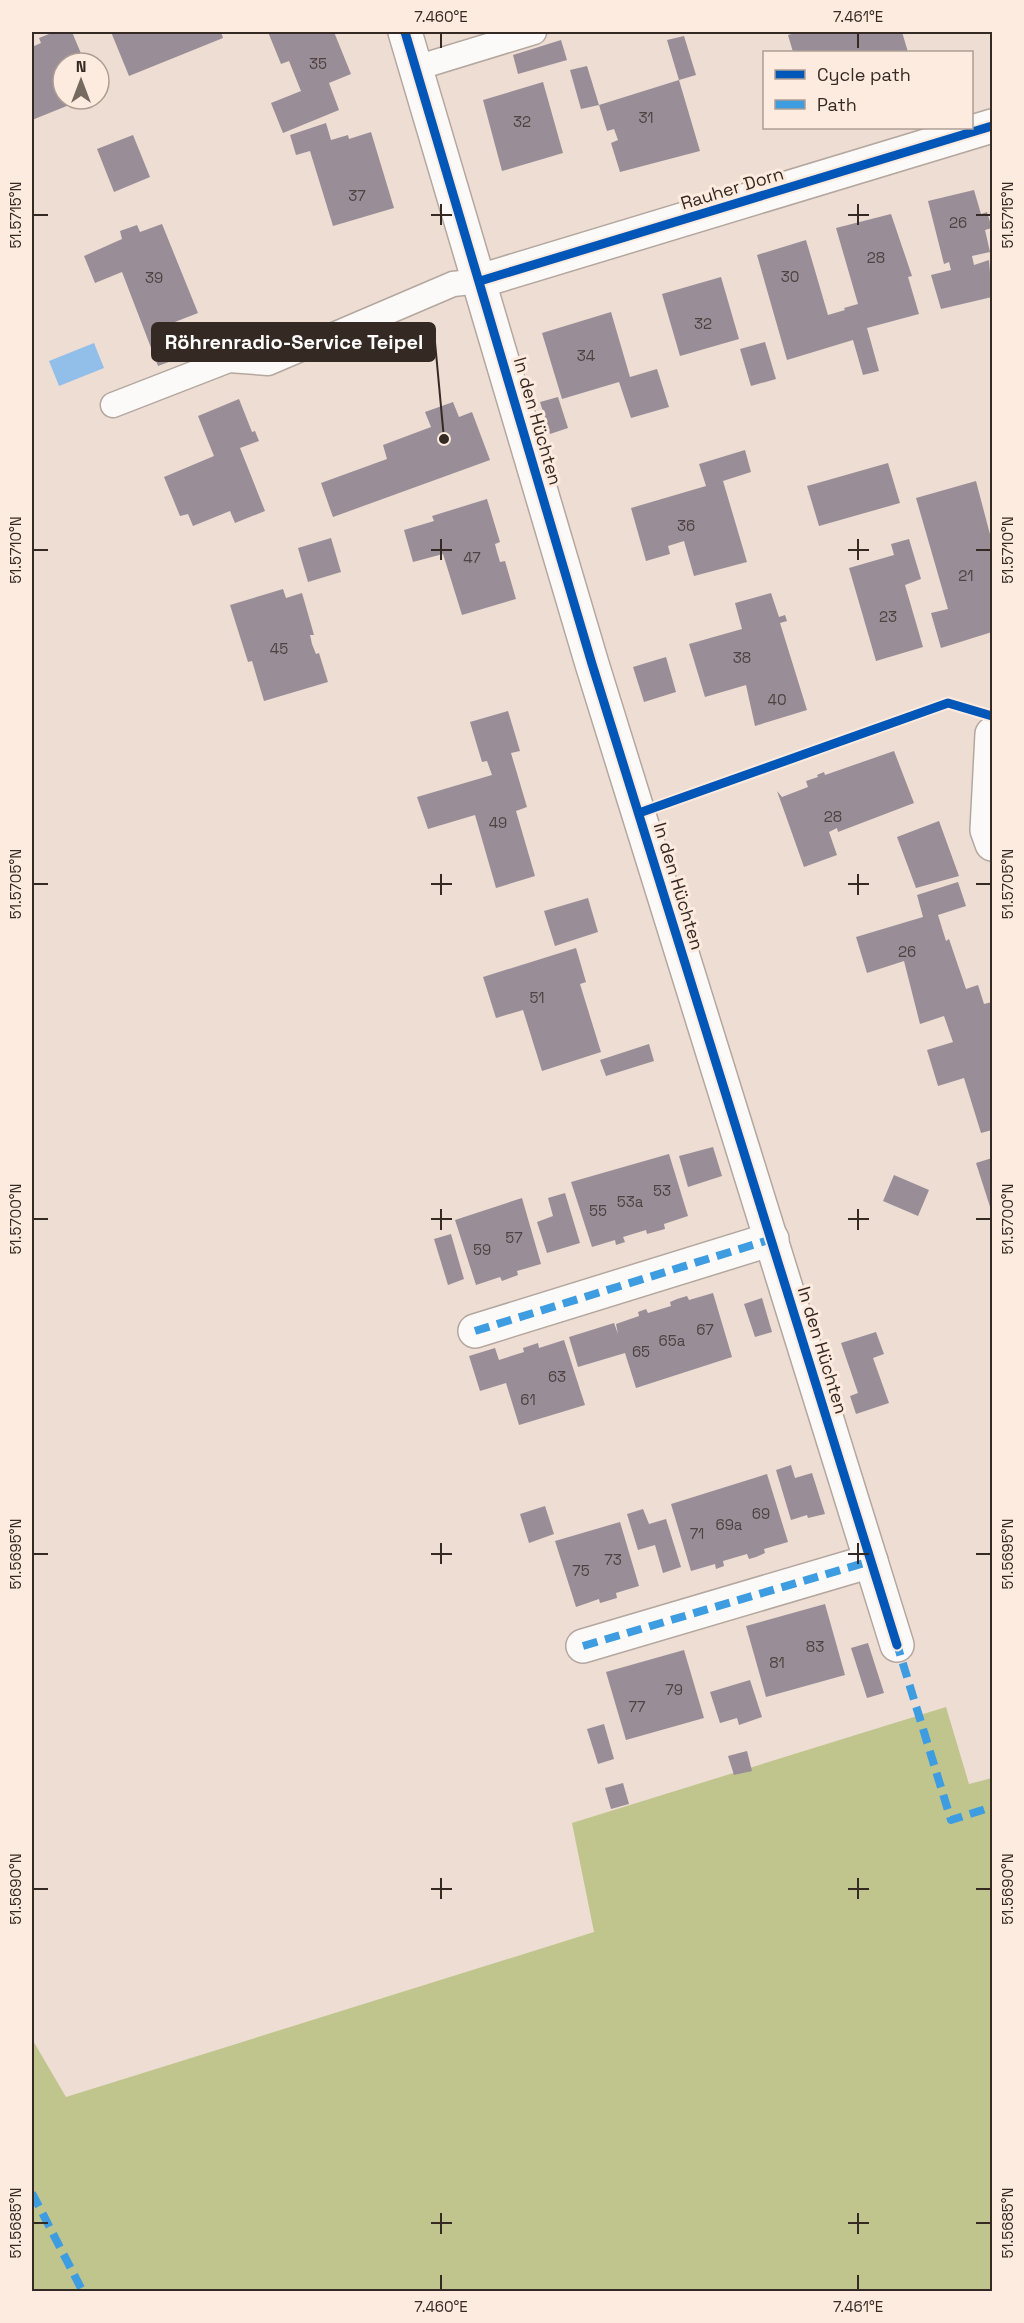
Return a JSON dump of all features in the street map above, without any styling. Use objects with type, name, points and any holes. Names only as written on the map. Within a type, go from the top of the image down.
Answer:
[{"type":"street","name":"In den Hüchten","points":[[405,32],[592,663],[897,1645]]},
{"type":"street","name":"Rauher Dorn","points":[[480,281],[993,126]]},
{"type":"street","points":[[993,734],[987,830],[993,844]]},
{"type":"street","points":[[475,1331],[772,1239]]},
{"type":"street","points":[[583,1646],[871,1561]]},
{"type":"lane","points":[[416,68],[534,32]]},
{"type":"lane","points":[[113,405],[229,360],[268,363],[453,284],[480,281]]},
{"type":"green space","points":[[946,1707],[969,1784],[992,1778],[992,2291],[32,2291],[32,2039],[66,2097],[594,1932],[572,1823]]},
{"type":"water","points":[[94,343],[104,368],[59,386],[49,361]]},
{"type":"building","points":[[54,32],[72,32],[80,51],[51,51],[51,111],[54,111],[32,120],[32,47],[41,43],[39,38]]},
{"type":"building","points":[[111,32],[221,32],[223,38],[129,76]]},
{"type":"building","points":[[268,32],[334,32],[351,74],[329,83],[339,110],[283,133],[271,103],[301,91],[289,61],[281,64]]},
{"type":"building","points":[[799,32],[902,32],[908,51],[793,51],[788,35]]},
{"type":"building","points":[[684,36],[696,75],[679,80],[667,40]]},
{"type":"building","points":[[561,40],[567,60],[518,74],[513,55]]},
{"type":"building","points":[[587,66],[599,105],[581,109],[570,70]]},
{"type":"building","points":[[679,80],[700,151],[620,172],[611,143],[618,140],[614,129],[607,131],[599,105]]},
{"type":"building","points":[[543,82],[563,153],[502,171],[483,100]]},
{"type":"building","points":[[326,123],[331,140],[348,135],[349,139],[371,132],[394,208],[333,226],[310,151],[296,155],[290,135]]},
{"type":"building","points":[[133,135],[150,177],[114,192],[97,149]]},
{"type":"building","points":[[974,190],[981,214],[987,212],[992,228],[985,230],[990,252],[972,256],[974,265],[989,260],[992,297],[941,309],[931,275],[951,270],[949,262],[944,264],[928,201]]},
{"type":"building","points":[[891,214],[912,276],[908,277],[919,314],[867,328],[879,371],[863,375],[853,340],[787,360],[757,255],[806,240],[828,315],[845,310],[844,308],[858,304],[836,228]]},
{"type":"building","points":[[162,224],[198,313],[162,327],[174,360],[158,366],[122,272],[95,283],[84,256],[122,239],[120,231],[137,225],[140,232]]},
{"type":"building","points":[[721,277],[739,339],[680,356],[662,294]]},
{"type":"building","points":[[611,312],[630,377],[657,369],[669,407],[631,418],[619,382],[562,399],[542,333]]},
{"type":"building","points":[[765,342],[776,379],[751,386],[740,349]]},
{"type":"building","points":[[558,397],[568,428],[550,434],[540,402]]},
{"type":"building","points":[[239,399],[252,432],[255,431],[259,441],[240,448],[265,511],[235,523],[230,511],[193,526],[188,514],[180,516],[164,477],[214,456],[198,416]]},
{"type":"building","points":[[453,402],[459,417],[472,412],[490,460],[333,517],[321,483],[387,459],[383,445],[431,427],[425,412]]},
{"type":"building","points":[[745,450],[751,472],[723,481],[747,562],[694,576],[684,541],[668,546],[670,554],[646,561],[631,508],[706,486],[699,464]]},
{"type":"building","points":[[888,463],[900,503],[819,526],[807,486]]},
{"type":"building","points":[[976,481],[992,542],[992,632],[941,648],[931,613],[948,609],[916,498]]},
{"type":"building","points":[[487,499],[500,542],[495,544],[497,552],[500,562],[505,561],[516,599],[462,615],[443,554],[413,562],[404,530],[434,521],[432,516]]},
{"type":"building","points":[[331,538],[341,572],[308,582],[298,548]]},
{"type":"building","points":[[909,539],[921,579],[905,585],[923,647],[876,661],[849,568],[894,555],[891,544]]},
{"type":"building","points":[[283,589],[286,598],[302,593],[314,635],[310,635],[312,644],[316,654],[319,653],[328,682],[264,701],[252,661],[248,662],[230,605]]},
{"type":"building","points":[[771,593],[779,617],[785,615],[787,621],[780,623],[807,710],[755,726],[746,685],[705,697],[689,644],[742,629],[735,603]]},
{"type":"building","points":[[666,657],[676,692],[644,702],[633,667]]},
{"type":"building","points":[[508,711],[520,751],[511,753],[527,807],[516,811],[535,876],[496,888],[475,815],[428,829],[417,797],[492,775],[487,761],[482,762],[470,722]]},
{"type":"building","points":[[894,751],[914,803],[838,832],[837,828],[829,832],[837,855],[804,867],[777,791],[782,797],[808,787],[806,781],[824,772],[825,775]]},
{"type":"building","points":[[939,821],[959,876],[916,888],[897,837]]},
{"type":"building","points":[[958,882],[966,906],[938,915],[966,989],[978,985],[984,1004],[992,1002],[992,1130],[981,1133],[964,1078],[938,1086],[927,1050],[953,1042],[944,1016],[920,1024],[904,961],[867,973],[856,937],[923,917],[917,895]]},
{"type":"building","points":[[588,898],[598,932],[555,946],[544,911]]},
{"type":"building","points":[[576,948],[586,982],[580,984],[601,1052],[542,1071],[523,1010],[496,1018],[483,977]]},
{"type":"building","points":[[649,1044],[654,1061],[606,1076],[600,1060]]},
{"type":"building","points":[[713,1147],[722,1176],[688,1187],[679,1156]]},
{"type":"building","points":[[669,1154],[688,1216],[664,1224],[665,1229],[647,1234],[646,1230],[623,1237],[625,1242],[616,1245],[615,1240],[592,1247],[571,1182]]},
{"type":"building","points":[[992,1158],[992,1213],[976,1163]]},
{"type":"building","points":[[894,1175],[929,1190],[918,1216],[883,1201]]},
{"type":"building","points":[[565,1193],[580,1243],[547,1253],[537,1222],[553,1216],[548,1198]]},
{"type":"building","points":[[522,1198],[541,1264],[517,1271],[518,1275],[502,1281],[500,1277],[476,1285],[455,1220]]},
{"type":"building","points":[[451,1234],[464,1279],[448,1285],[434,1239]]},
{"type":"building","points":[[713,1293],[732,1357],[636,1388],[625,1353],[578,1367],[569,1337],[614,1323],[618,1334],[616,1324],[639,1316],[638,1312],[646,1309],[648,1313],[671,1306],[670,1302],[687,1296],[689,1300]]},
{"type":"building","points":[[762,1298],[772,1332],[755,1337],[744,1304]]},
{"type":"building","points":[[876,1332],[884,1354],[873,1358],[889,1403],[856,1414],[850,1396],[858,1393],[841,1343]]},
{"type":"building","points":[[564,1340],[585,1405],[519,1425],[506,1383],[480,1391],[469,1356],[495,1348],[499,1360],[524,1352],[523,1348],[538,1343],[539,1348]]},
{"type":"building","points":[[791,1465],[795,1478],[812,1473],[825,1514],[808,1518],[807,1515],[791,1520],[776,1470]]},
{"type":"building","points":[[767,1474],[788,1542],[764,1549],[765,1553],[756,1557],[749,1559],[747,1554],[723,1561],[724,1566],[716,1569],[715,1564],[691,1571],[671,1504]]},
{"type":"building","points":[[545,1506],[554,1534],[529,1543],[520,1514]]},
{"type":"building","points":[[643,1509],[649,1524],[666,1519],[681,1567],[663,1573],[655,1545],[638,1550],[627,1514]]},
{"type":"building","points":[[620,1522],[639,1586],[616,1593],[617,1598],[600,1603],[599,1599],[576,1607],[555,1541]]},
{"type":"building","points":[[825,1604],[845,1675],[766,1697],[746,1626]]},
{"type":"building","points":[[868,1643],[884,1693],[867,1698],[851,1648]]},
{"type":"building","points":[[684,1650],[704,1718],[626,1740],[606,1672]]},
{"type":"building","points":[[750,1680],[762,1717],[739,1725],[737,1718],[720,1723],[710,1692]]},
{"type":"building","points":[[604,1724],[614,1759],[598,1764],[587,1729]]},
{"type":"building","points":[[747,1751],[752,1771],[734,1775],[728,1756]]},
{"type":"building","points":[[623,1783],[629,1804],[611,1809],[605,1788]]},
{"type":"marked path","points":[[475,1331],[772,1239]]},
{"type":"marked path","points":[[583,1646],[871,1561]]},
{"type":"marked path","points":[[896,1641],[951,1820],[992,1807]]},
{"type":"marked path","points":[[32,2193],[83,2292]]},
{"type":"cycle path","points":[[405,32],[592,664],[897,1645]]},
{"type":"cycle path","points":[[480,281],[992,126]]},
{"type":"cycle path","points":[[639,813],[948,703],[992,716]]},
{"type":"place","name":"Röhrenradio-Service Teipel","points":[[444,439]]}]
